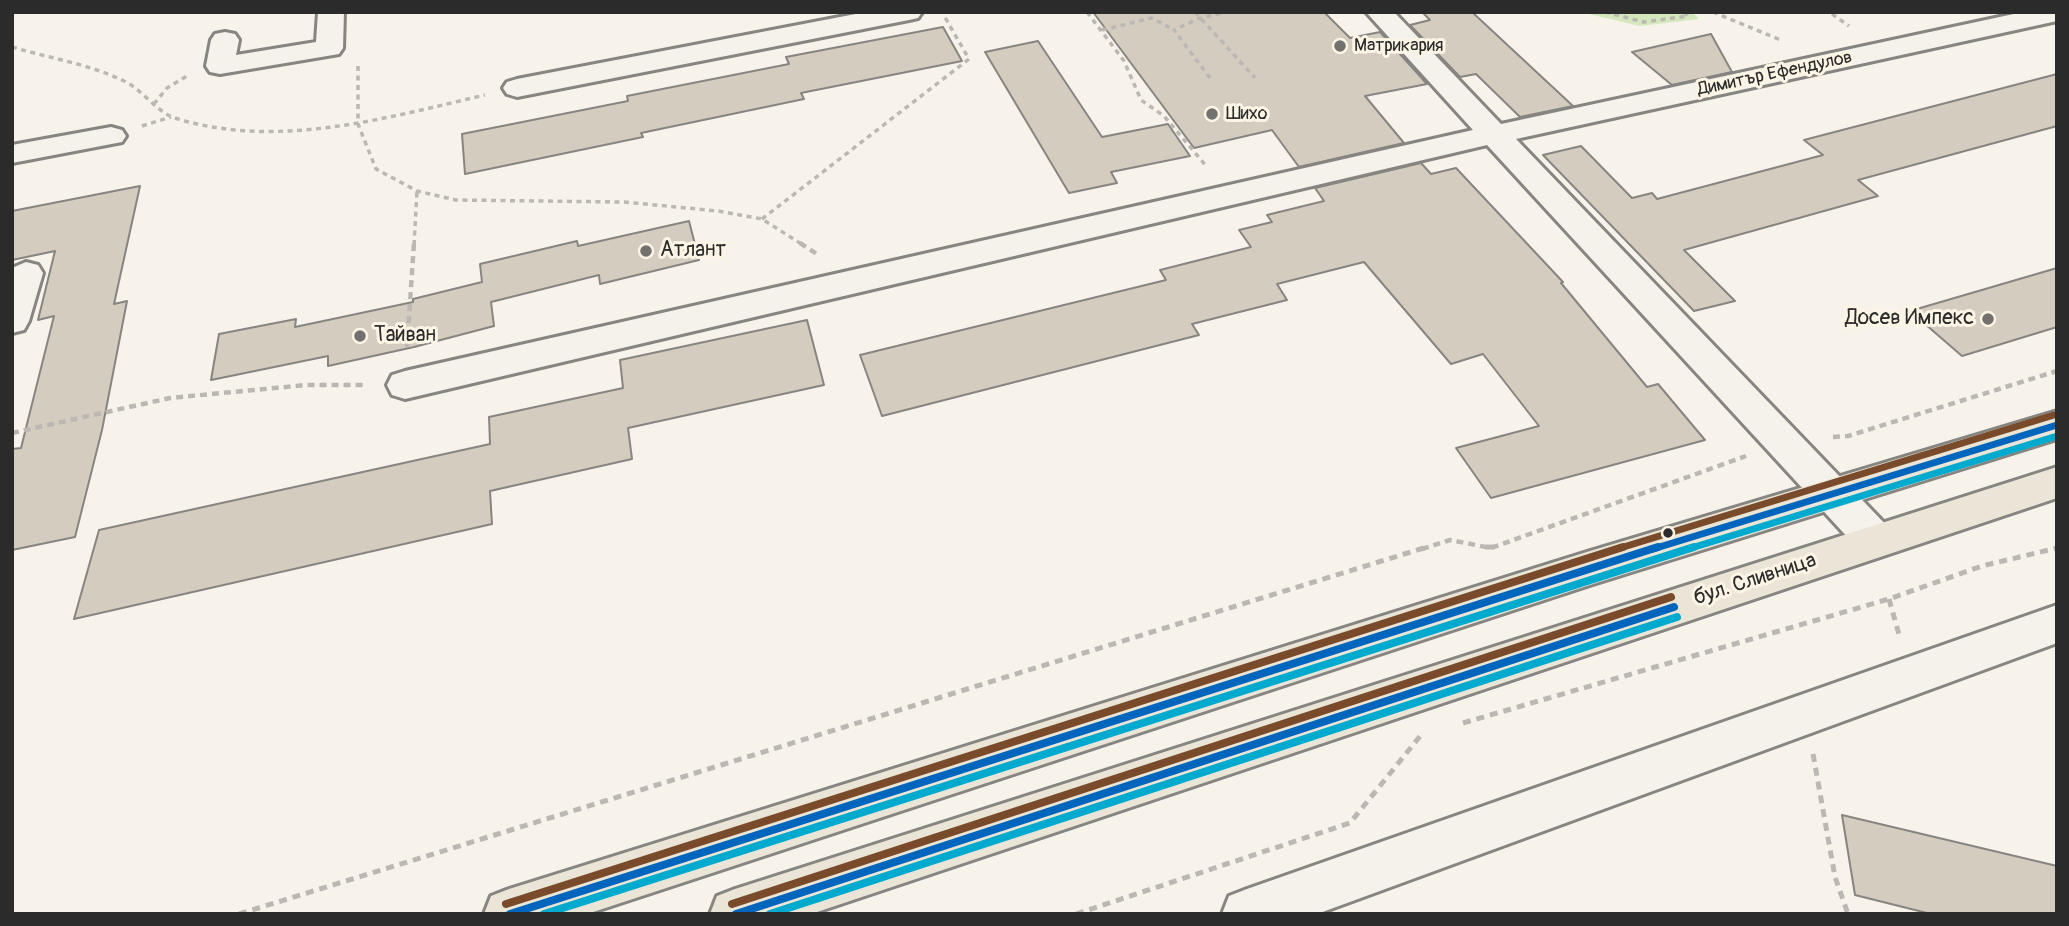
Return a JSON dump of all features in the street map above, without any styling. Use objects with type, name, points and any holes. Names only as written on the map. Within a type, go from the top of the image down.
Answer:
[{"type":"main road","points":[[509,914],[1830,493],[2057,425]]},
{"type":"main road","name":"бул. Сливница","points":[[736,914],[2057,482]]},
{"type":"lane","points":[[223,53],[329,48],[331,12]]},
{"type":"lane","points":[[517,88],[796,23],[909,12]]},
{"type":"lane","points":[[1378,12],[1876,541]]},
{"type":"lane","name":"Димитър Ефендулов","points":[[405,385],[1493,135],[2057,13]]},
{"type":"lane","points":[[12,154],[111,136]]},
{"type":"lane","points":[[12,321],[26,273]]},
{"type":"lane","points":[[1247,914],[2057,624]]},
{"type":"path","points":[[762,219],[969,59],[942,12]]},
{"type":"path","points":[[1087,12],[1124,61],[1141,100],[1164,116],[1204,164],[1238,193]]},
{"type":"path","points":[[1195,12],[1255,78]]},
{"type":"path","points":[[1174,30],[1200,18],[1227,12]]},
{"type":"path","points":[[1605,12],[1644,22],[1688,16],[1684,12]]},
{"type":"path","points":[[1713,12],[1774,36],[1817,65]]},
{"type":"path","points":[[1102,30],[1152,18],[1174,30],[1210,78]]},
{"type":"path","points":[[12,47],[116,77],[127,82],[172,117],[246,130],[306,130],[358,124],[517,88]]},
{"type":"path","points":[[329,48],[351,50],[358,60],[358,124],[376,169],[417,191],[456,200],[668,205],[762,219],[818,255],[845,282]]},
{"type":"path","points":[[154,104],[167,88],[223,53]]},
{"type":"path","points":[[12,433],[170,398],[306,385],[405,385],[417,191]]},
{"type":"path","points":[[239,914],[1450,540],[1491,548],[1782,443],[1848,436],[2057,372]]},
{"type":"path","points":[[1461,723],[1889,599],[1982,566],[2057,548]]},
{"type":"path","points":[[1805,714],[1835,877],[1848,914]]},
{"type":"path","points":[[1076,914],[1350,823],[1421,735],[1434,731]]},
{"type":"green space","points":[[1580,12],[1692,12],[1699,19],[1640,26]]},
{"type":"building","points":[[1093,12],[1324,12],[1350,38],[1380,32],[1427,84],[1365,96],[1404,143],[1299,167],[1272,130],[1194,148]]},
{"type":"building","points":[[1422,12],[1472,12],[1573,106],[1520,117],[1476,74],[1460,77],[1410,25],[1430,20]]},
{"type":"building","points":[[943,27],[962,61],[801,93],[804,99],[641,133],[643,137],[465,174],[462,134],[628,101],[627,96],[789,64],[786,57]]},
{"type":"building","points":[[1711,34],[1732,72],[1672,85],[1632,52]]},
{"type":"building","points":[[1038,41],[1102,137],[1168,124],[1190,156],[1111,172],[1117,183],[1069,193],[985,52]]},
{"type":"building","points":[[2057,74],[2057,126],[1858,180],[1878,196],[1684,250],[1735,301],[1694,311],[1543,155],[1581,146],[1632,198],[1652,193],[1657,199],[1823,155],[1804,140]]},
{"type":"building","points":[[1421,163],[1431,174],[1456,168],[1563,282],[1561,283],[1647,387],[1658,384],[1705,440],[1491,498],[1456,448],[1539,426],[1483,354],[1451,364],[1364,262],[1277,284],[1287,300],[1192,324],[1199,335],[882,416],[860,355],[1166,280],[1160,270],[1251,247],[1239,230],[1272,222],[1267,215],[1324,201],[1315,188]]},
{"type":"building","points":[[140,186],[114,304],[127,301],[102,430],[75,537],[12,550],[12,449],[21,448],[54,316],[38,320],[55,251],[12,260],[12,211]]},
{"type":"building","points":[[689,221],[699,260],[600,284],[599,275],[491,302],[494,326],[414,347],[328,366],[328,356],[211,380],[219,334],[296,319],[295,327],[413,302],[413,299],[482,282],[480,264],[577,241],[578,246]]},
{"type":"building","name":"Досев Импекс","points":[[2057,268],[2057,327],[1962,356],[1910,311]]},
{"type":"building","points":[[807,320],[824,385],[628,428],[632,459],[490,491],[492,524],[74,619],[99,530],[490,444],[489,417],[623,388],[620,360]]},
{"type":"building","points":[[1842,815],[2057,866],[2057,914],[1931,914],[1855,895]]},
{"type":"transit line","points":[[506,904],[1587,558],[2054,415]]},
{"type":"transit line","points":[[510,914],[1590,568],[2057,425]]},
{"type":"transit line","points":[[544,914],[1593,578],[2057,436]]},
{"type":"transit line","points":[[732,904],[1671,597]]},
{"type":"transit line","points":[[736,914],[1674,607]]},
{"type":"transit line","points":[[770,914],[1677,617]]},
{"type":"place","name":"Матрикария","points":[[1340,46]]},
{"type":"place","name":"Шихо","points":[[1212,114]]},
{"type":"place","name":"Атлант","points":[[646,251]]},
{"type":"place","name":"Досев Импекс","points":[[1988,319]]},
{"type":"place","name":"Тайван","points":[[360,336]]}]
